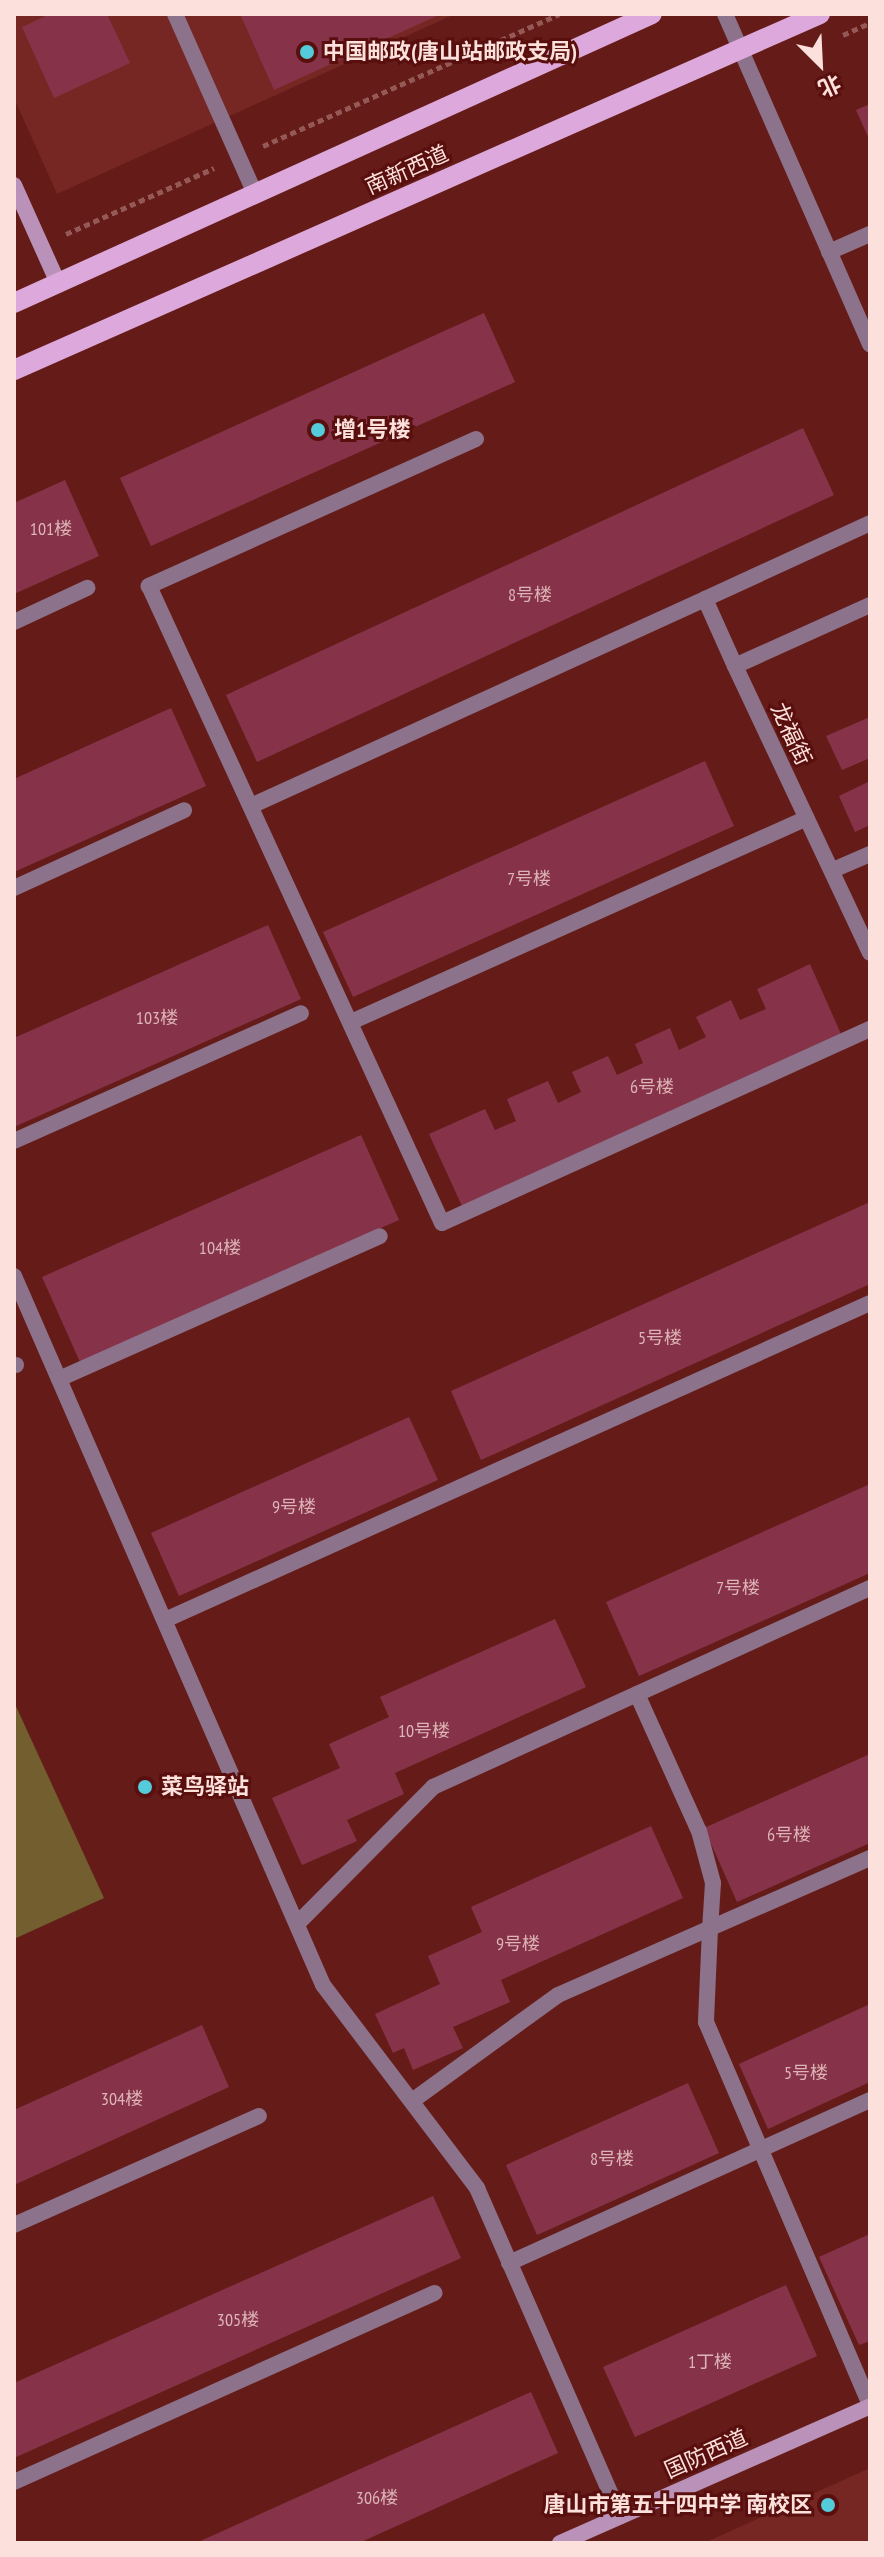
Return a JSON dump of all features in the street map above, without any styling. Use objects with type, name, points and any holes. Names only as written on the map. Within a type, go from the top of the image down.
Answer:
[{"type":"main road","name":"南新西道","points":[[14,303],[652,14]]},
{"type":"main road","name":"南新西道","points":[[14,370],[820,14]]},
{"type":"street","points":[[175,14],[255,194]]},
{"type":"street","points":[[725,14],[870,345]]},
{"type":"street","points":[[14,185],[58,283]]},
{"type":"street","points":[[829,252],[870,234]]},
{"type":"street","points":[[476,439],[149,586],[442,1223],[870,1029]]},
{"type":"street","points":[[251,806],[870,523]]},
{"type":"street","points":[[14,622],[87,588]]},
{"type":"street","name":"龙福街","points":[[705,599],[870,953]]},
{"type":"street","points":[[735,666],[870,605]]},
{"type":"street","points":[[14,888],[184,810]]},
{"type":"street","points":[[351,1022],[806,818]]},
{"type":"street","points":[[833,870],[870,854]]},
{"type":"street","points":[[14,1141],[301,1013]]},
{"type":"street","points":[[59,1379],[380,1236]]},
{"type":"street","points":[[14,1276],[341,2016],[412,2101],[477,2188],[620,2516]]},
{"type":"street","points":[[165,1620],[870,1303]]},
{"type":"street","points":[[298,1923],[433,1787],[870,1588]]},
{"type":"street","points":[[637,1694],[699,1831],[713,1883],[706,2022],[870,2405]]},
{"type":"street","points":[[412,2101],[558,1995],[870,1858]]},
{"type":"street","points":[[509,2263],[870,2100]]},
{"type":"street","points":[[14,2225],[259,2116]]},
{"type":"street","points":[[14,2482],[435,2293]]},
{"type":"street","name":"国防西道","points":[[560,2543],[870,2405]]},
{"type":"path","points":[[40,245],[559,14]]},
{"type":"shaded area","points":[[14,14],[455,14],[57,194],[14,98]]},
{"type":"shaded area","points":[[14,1702],[104,1898],[14,1939]]},
{"type":"shaded area","name":"唐山市第五十四中学 南校区","points":[[870,2468],[870,2543],[704,2543]]},
{"type":"building","points":[[50,14],[107,14],[130,63],[54,98],[22,27]]},
{"type":"building","name":"中国邮政(唐山站邮政支局)","points":[[240,14],[441,14],[274,90]]},
{"type":"building","points":[[870,104],[870,141],[856,110]]},
{"type":"building","name":"增1号楼","points":[[484,313],[515,382],[151,546],[120,478]]},
{"type":"building","points":[[803,428],[834,495],[257,762],[226,695]]},
{"type":"building","points":[[65,480],[99,556],[14,594],[14,503]]},
{"type":"building","points":[[171,708],[206,786],[14,872],[14,779]]},
{"type":"building","points":[[870,717],[870,758],[842,770],[826,736]]},
{"type":"building","points":[[705,761],[734,826],[353,997],[323,932]]},
{"type":"building","points":[[870,781],[870,825],[855,832],[839,796]]},
{"type":"building","points":[[268,925],[301,999],[14,1127],[14,1038]]},
{"type":"building","points":[[810,964],[841,1034],[462,1206],[429,1134],[485,1109],[495,1130],[516,1121],[507,1099],[548,1081],[558,1103],[581,1092],[572,1072],[608,1056],[617,1075],[643,1063],[635,1044],[670,1028],[679,1050],[706,1037],[696,1017],[731,1000],[740,1020],[766,1009],[757,989]]},
{"type":"building","points":[[361,1135],[399,1220],[80,1362],[42,1277]]},
{"type":"building","points":[[870,1202],[870,1284],[481,1460],[451,1391]]},
{"type":"building","points":[[409,1417],[438,1480],[179,1596],[151,1533]]},
{"type":"building","points":[[870,1484],[870,1573],[639,1676],[606,1602]]},
{"type":"building","points":[[555,1619],[586,1687],[395,1773],[404,1794],[347,1820],[357,1841],[302,1865],[272,1798],[340,1768],[329,1744],[389,1717],[380,1697]]},
{"type":"building","points":[[870,1754],[870,1843],[737,1902],[704,1828]]},
{"type":"building","points":[[651,1826],[683,1898],[501,1980],[510,2002],[453,2027],[463,2048],[413,2070],[404,2048],[393,2053],[375,2014],[440,1984],[428,1956],[482,1932],[471,1907]]},
{"type":"building","points":[[870,2004],[870,2082],[768,2129],[739,2064]]},
{"type":"building","points":[[202,2025],[229,2087],[14,2185],[14,2110]]},
{"type":"building","points":[[688,2083],[719,2153],[537,2235],[506,2165]]},
{"type":"building","points":[[433,2196],[461,2258],[14,2458],[14,2383]]},
{"type":"building","points":[[870,2234],[870,2341],[859,2345],[819,2257]]},
{"type":"building","points":[[786,2285],[817,2356],[635,2437],[603,2367]]},
{"type":"building","points":[[531,2392],[558,2453],[359,2543],[196,2543]]},
{"type":"place","name":"中国邮政(唐山站邮政支局)","points":[[307,52]]},
{"type":"place","name":"增1号楼","points":[[318,430]]},
{"type":"place","name":"菜鸟驿站","points":[[145,1787]]},
{"type":"place","name":"唐山市第五十四中学 南校区","points":[[828,2505]]}]
